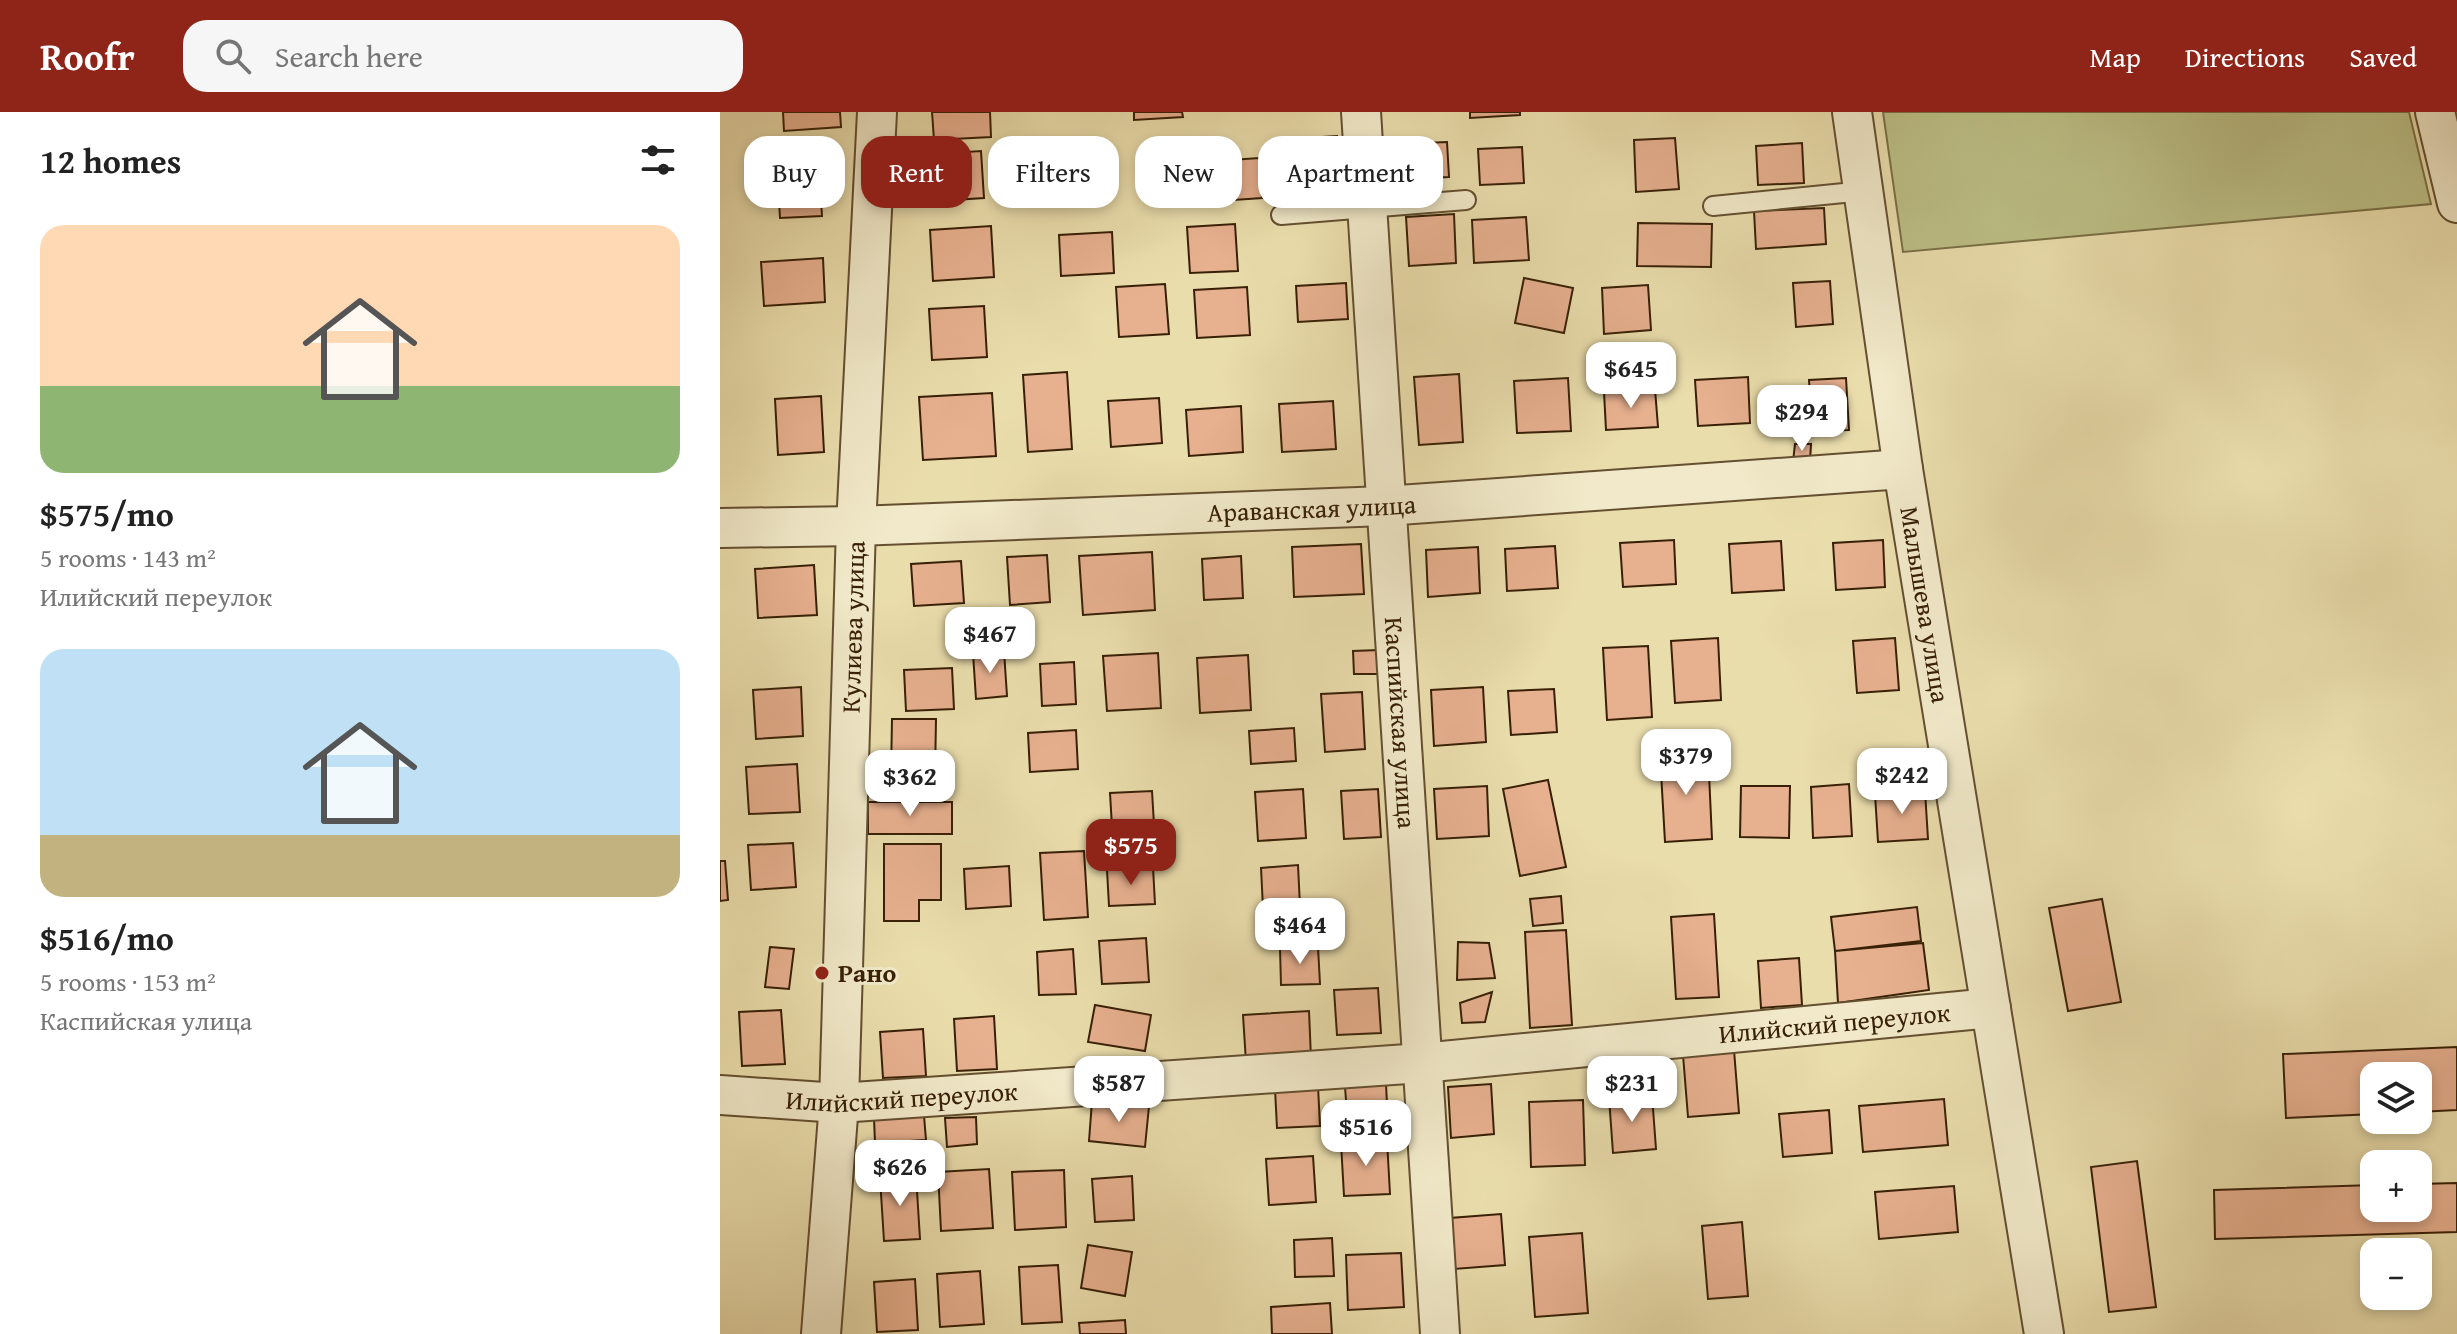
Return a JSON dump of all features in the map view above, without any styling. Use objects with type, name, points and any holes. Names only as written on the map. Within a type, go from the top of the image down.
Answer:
[{"type":"street","name":"Кулиева улица","points":[[821,1334],[839,1103],[856,526],[877,112]]},
{"type":"street","name":"Каспийская улица","points":[[1361,112],[1362,136]]},
{"type":"street","name":"Малышева улица","points":[[1852,112],[1903,469],[2044,1334]]},
{"type":"street","points":[[2435,112],[2457,203]]},
{"type":"street","name":"Каспийская улица","points":[[1367,208],[1440,1334]]},
{"type":"street","name":"Араванская улица","points":[[720,528],[856,526],[1385,506],[1903,469]]},
{"type":"street","name":"Илийский переулок","points":[[720,1095],[839,1103],[1422,1063],[1991,1008]]},
{"type":"lane","points":[[1713,206],[1864,191]]},
{"type":"lane","points":[[1443,202],[1466,200]]},
{"type":"lane","points":[[1281,215],[1367,208]]},
{"type":"green space","points":[[1883,112],[2409,112],[2431,204],[1903,252]]},
{"type":"building","points":[[783,112],[840,112],[841,127],[784,131]]},
{"type":"building","points":[[932,112],[990,112],[991,136],[934,136]]},
{"type":"building","points":[[1134,112],[1182,112],[1183,117],[1134,120]]},
{"type":"building","points":[[1470,112],[1520,112],[1520,115],[1470,118]]},
{"type":"building","points":[[1675,138],[1679,189],[1636,192],[1634,140]]},
{"type":"building","points":[[1443,142],[1447,142],[1449,177],[1443,177]]},
{"type":"building","points":[[1802,143],[1804,183],[1758,185],[1756,146]]},
{"type":"building","points":[[1522,147],[1524,183],[1480,185],[1478,149]]},
{"type":"building","points":[[981,151],[984,198],[972,199],[972,152]]},
{"type":"building","points":[[1258,158],[1258,198],[1242,199],[1242,159]]},
{"type":"building","points":[[779,208],[822,208],[822,216],[780,218]]},
{"type":"building","points":[[1824,208],[1826,244],[1756,249],[1754,211]]},
{"type":"building","points":[[1454,214],[1456,263],[1409,266],[1406,217]]},
{"type":"building","points":[[1526,217],[1529,260],[1474,263],[1472,220]]},
{"type":"building","points":[[1638,223],[1712,224],[1711,267],[1637,266]]},
{"type":"building","points":[[1235,224],[1238,271],[1190,273],[1187,227]]},
{"type":"building","points":[[991,226],[994,277],[933,281],[930,230]]},
{"type":"building","points":[[1112,232],[1114,273],[1061,276],[1059,235]]},
{"type":"building","points":[[823,258],[825,302],[764,306],[761,262]]},
{"type":"building","points":[[1524,278],[1573,288],[1564,333],[1515,323]]},
{"type":"building","points":[[1830,281],[1833,324],[1796,327],[1793,283]]},
{"type":"building","points":[[1346,283],[1348,319],[1298,322],[1296,286]]},
{"type":"building","points":[[1165,284],[1169,334],[1119,337],[1116,287]]},
{"type":"building","points":[[1648,285],[1651,330],[1604,334],[1602,288]]},
{"type":"building","points":[[1247,287],[1250,335],[1197,338],[1194,290]]},
{"type":"building","points":[[984,306],[987,357],[932,360],[929,309]]},
{"type":"building","points":[[1067,372],[1072,449],[1028,452],[1023,375]]},
{"type":"building","points":[[1459,374],[1463,442],[1419,445],[1414,377]]},
{"type":"building","points":[[1748,377],[1750,423],[1698,426],[1695,380]]},
{"type":"building","points":[[1568,378],[1571,431],[1517,433],[1514,381]]},
{"type":"building","points":[[1846,378],[1849,430],[1812,431],[1809,380]]},
{"type":"building","points":[[1655,389],[1658,427],[1606,430],[1604,392]]},
{"type":"building","points":[[992,393],[996,456],[923,460],[919,397]]},
{"type":"building","points":[[821,396],[824,452],[778,455],[775,399]]},
{"type":"building","points":[[1159,398],[1162,443],[1111,447],[1108,401]]},
{"type":"building","points":[[1333,401],[1336,449],[1282,452],[1279,404]]},
{"type":"building","points":[[1241,406],[1243,452],[1189,456],[1186,410]]},
{"type":"building","points":[[1795,444],[1811,444],[1810,461],[1793,462]]},
{"type":"building","points":[[1674,540],[1676,584],[1623,587],[1620,543]]},
{"type":"building","points":[[1883,540],[1885,587],[1836,590],[1833,543]]},
{"type":"building","points":[[1781,541],[1784,590],[1732,593],[1729,544]]},
{"type":"building","points":[[1361,544],[1364,594],[1294,597],[1292,547]]},
{"type":"building","points":[[1555,546],[1558,588],[1507,591],[1505,549]]},
{"type":"building","points":[[1478,547],[1480,593],[1428,597],[1426,550]]},
{"type":"building","points":[[1152,552],[1155,610],[1083,615],[1079,556]]},
{"type":"building","points":[[1047,555],[1050,602],[1010,605],[1007,557]]},
{"type":"building","points":[[1241,556],[1243,598],[1204,600],[1202,559]]},
{"type":"building","points":[[961,561],[964,603],[914,606],[911,564]]},
{"type":"building","points":[[814,565],[817,615],[758,618],[755,569]]},
{"type":"building","points":[[1718,638],[1721,700],[1675,703],[1671,641]]},
{"type":"building","points":[[1895,638],[1899,690],[1857,693],[1853,641]]},
{"type":"building","points":[[1648,646],[1652,717],[1607,720],[1603,648]]},
{"type":"building","points":[[1379,650],[1379,674],[1354,674],[1353,651]]},
{"type":"building","points":[[1004,651],[1007,696],[976,699],[973,653]]},
{"type":"building","points":[[1158,653],[1161,708],[1107,711],[1103,656]]},
{"type":"building","points":[[1248,655],[1251,710],[1200,713],[1197,658]]},
{"type":"building","points":[[1074,662],[1076,704],[1042,706],[1040,664]]},
{"type":"building","points":[[952,668],[954,709],[906,711],[904,670]]},
{"type":"building","points":[[801,687],[803,736],[756,739],[753,690]]},
{"type":"building","points":[[1483,687],[1486,742],[1434,746],[1431,690]]},
{"type":"building","points":[[1554,689],[1557,732],[1511,735],[1508,691]]},
{"type":"building","points":[[1362,692],[1365,749],[1325,752],[1321,694]]},
{"type":"building","points":[[892,719],[936,719],[935,776],[891,775]]},
{"type":"building","points":[[1294,728],[1296,761],[1251,764],[1249,731]]},
{"type":"building","points":[[1076,730],[1078,769],[1030,772],[1028,733]]},
{"type":"building","points":[[1708,752],[1712,839],[1665,842],[1660,755]]},
{"type":"building","points":[[797,764],[800,812],[749,814],[746,767]]},
{"type":"building","points":[[1548,780],[1566,867],[1520,876],[1503,789]]},
{"type":"building","points":[[1849,784],[1852,836],[1813,838],[1811,787]]},
{"type":"building","points":[[1487,786],[1489,836],[1437,839],[1434,789]]},
{"type":"building","points":[[1741,786],[1790,786],[1789,838],[1740,837]]},
{"type":"building","points":[[1303,789],[1306,838],[1258,841],[1255,792]]},
{"type":"building","points":[[1378,789],[1381,837],[1344,839],[1341,791]]},
{"type":"building","points":[[1152,791],[1155,841],[1113,844],[1110,793]]},
{"type":"building","points":[[1925,791],[1928,839],[1878,842],[1875,794]]},
{"type":"building","points":[[868,802],[952,802],[952,834],[868,834]]},
{"type":"building","points":[[793,843],[796,887],[751,890],[748,845]]},
{"type":"building","points":[[884,844],[941,844],[941,900],[919,900],[919,921],[884,921]]},
{"type":"building","points":[[1084,851],[1088,917],[1044,920],[1040,853]]},
{"type":"building","points":[[720,861],[725,861],[728,900],[720,901]]},
{"type":"building","points":[[1298,865],[1300,906],[1263,908],[1261,868]]},
{"type":"building","points":[[1009,866],[1011,906],[966,909],[964,869]]},
{"type":"building","points":[[1153,867],[1155,904],[1109,906],[1107,870]]},
{"type":"building","points":[[1561,896],[1563,923],[1533,926],[1530,899]]},
{"type":"building","points":[[2102,899],[2121,1002],[2068,1011],[2049,908]]},
{"type":"building","points":[[1917,907],[1921,941],[1835,951],[1831,917]]},
{"type":"building","points":[[1714,914],[1719,997],[1676,999],[1671,917]]},
{"type":"building","points":[[1566,930],[1572,1025],[1530,1028],[1525,932]]},
{"type":"building","points":[[1146,938],[1149,982],[1102,984],[1099,941]]},
{"type":"building","points":[[1458,942],[1489,943],[1495,978],[1457,980]]},
{"type":"building","points":[[1923,943],[1929,990],[1838,1003],[1835,951]]},
{"type":"building","points":[[770,947],[794,949],[789,989],[765,987]]},
{"type":"building","points":[[1318,947],[1320,984],[1281,985],[1280,948]]},
{"type":"building","points":[[1073,949],[1076,994],[1039,995],[1037,952]]},
{"type":"building","points":[[1799,958],[1802,1005],[1761,1008],[1758,961]]},
{"type":"building","points":[[1378,988],[1381,1033],[1337,1035],[1334,990]]},
{"type":"building","points":[[1492,992],[1485,1022],[1462,1023],[1460,1003]]},
{"type":"building","points":[[1095,1005],[1151,1015],[1145,1051],[1088,1042]]},
{"type":"building","points":[[781,1010],[785,1064],[742,1066],[739,1012]]},
{"type":"building","points":[[1309,1011],[1311,1058],[1246,1062],[1243,1015]]},
{"type":"building","points":[[994,1016],[997,1069],[957,1071],[954,1019]]},
{"type":"building","points":[[923,1029],[926,1076],[883,1078],[880,1032]]},
{"type":"building","points":[[2457,1047],[2457,1110],[2432,1111],[2432,1062],[2360,1062],[2360,1115],[2286,1118],[2283,1054]]},
{"type":"building","points":[[1734,1050],[1739,1113],[1688,1117],[1683,1055]]},
{"type":"building","points":[[1386,1084],[1388,1124],[1348,1126],[1345,1087]]},
{"type":"building","points":[[1491,1084],[1494,1134],[1451,1138],[1448,1087]]},
{"type":"building","points":[[1318,1086],[1320,1126],[1277,1128],[1275,1089]]},
{"type":"building","points":[[1652,1095],[1656,1149],[1613,1153],[1609,1098]]},
{"type":"building","points":[[1944,1099],[1948,1145],[1863,1152],[1859,1106]]},
{"type":"building","points":[[1583,1100],[1585,1165],[1531,1167],[1529,1102]]},
{"type":"building","points":[[1092,1101],[1149,1106],[1145,1147],[1089,1141]]},
{"type":"building","points":[[1829,1110],[1832,1153],[1783,1157],[1779,1114]]},
{"type":"building","points":[[924,1116],[926,1140],[875,1143],[874,1118]]},
{"type":"building","points":[[976,1117],[977,1144],[947,1147],[945,1118]]},
{"type":"building","points":[[1387,1140],[1390,1194],[1344,1196],[1341,1143]]},
{"type":"building","points":[[1313,1156],[1316,1202],[1269,1205],[1266,1159]]},
{"type":"building","points":[[2137,1161],[2156,1307],[2109,1312],[2091,1167]]},
{"type":"building","points":[[989,1169],[993,1228],[941,1231],[938,1172]]},
{"type":"building","points":[[1064,1170],[1066,1227],[1015,1230],[1012,1172]]},
{"type":"building","points":[[916,1175],[920,1239],[884,1241],[880,1178]]},
{"type":"building","points":[[1132,1176],[1134,1220],[1095,1222],[1092,1179]]},
{"type":"building","points":[[2457,1183],[2457,1232],[2215,1239],[2214,1190],[2360,1185],[2360,1222],[2432,1222],[2432,1184]]},
{"type":"building","points":[[1954,1186],[1958,1232],[1879,1239],[1875,1192]]},
{"type":"building","points":[[1501,1214],[1505,1265],[1454,1269],[1450,1218]]},
{"type":"building","points":[[1742,1222],[1748,1296],[1708,1299],[1702,1226]]},
{"type":"building","points":[[1582,1233],[1588,1313],[1535,1317],[1529,1237]]},
{"type":"building","points":[[1332,1238],[1334,1276],[1295,1277],[1294,1240]]},
{"type":"building","points":[[1088,1245],[1132,1252],[1125,1296],[1081,1288]]},
{"type":"building","points":[[1401,1253],[1404,1307],[1348,1310],[1346,1255]]},
{"type":"building","points":[[1058,1265],[1062,1322],[1022,1324],[1019,1267]]},
{"type":"building","points":[[980,1271],[984,1324],[940,1327],[937,1274]]},
{"type":"building","points":[[915,1279],[918,1330],[877,1332],[874,1282]]},
{"type":"building","points":[[1330,1303],[1332,1334],[1272,1334],[1271,1307]]},
{"type":"building","points":[[1125,1320],[1126,1334],[1080,1334],[1079,1323]]},
{"type":"place","name":"Рано","points":[[822,973]]}]
